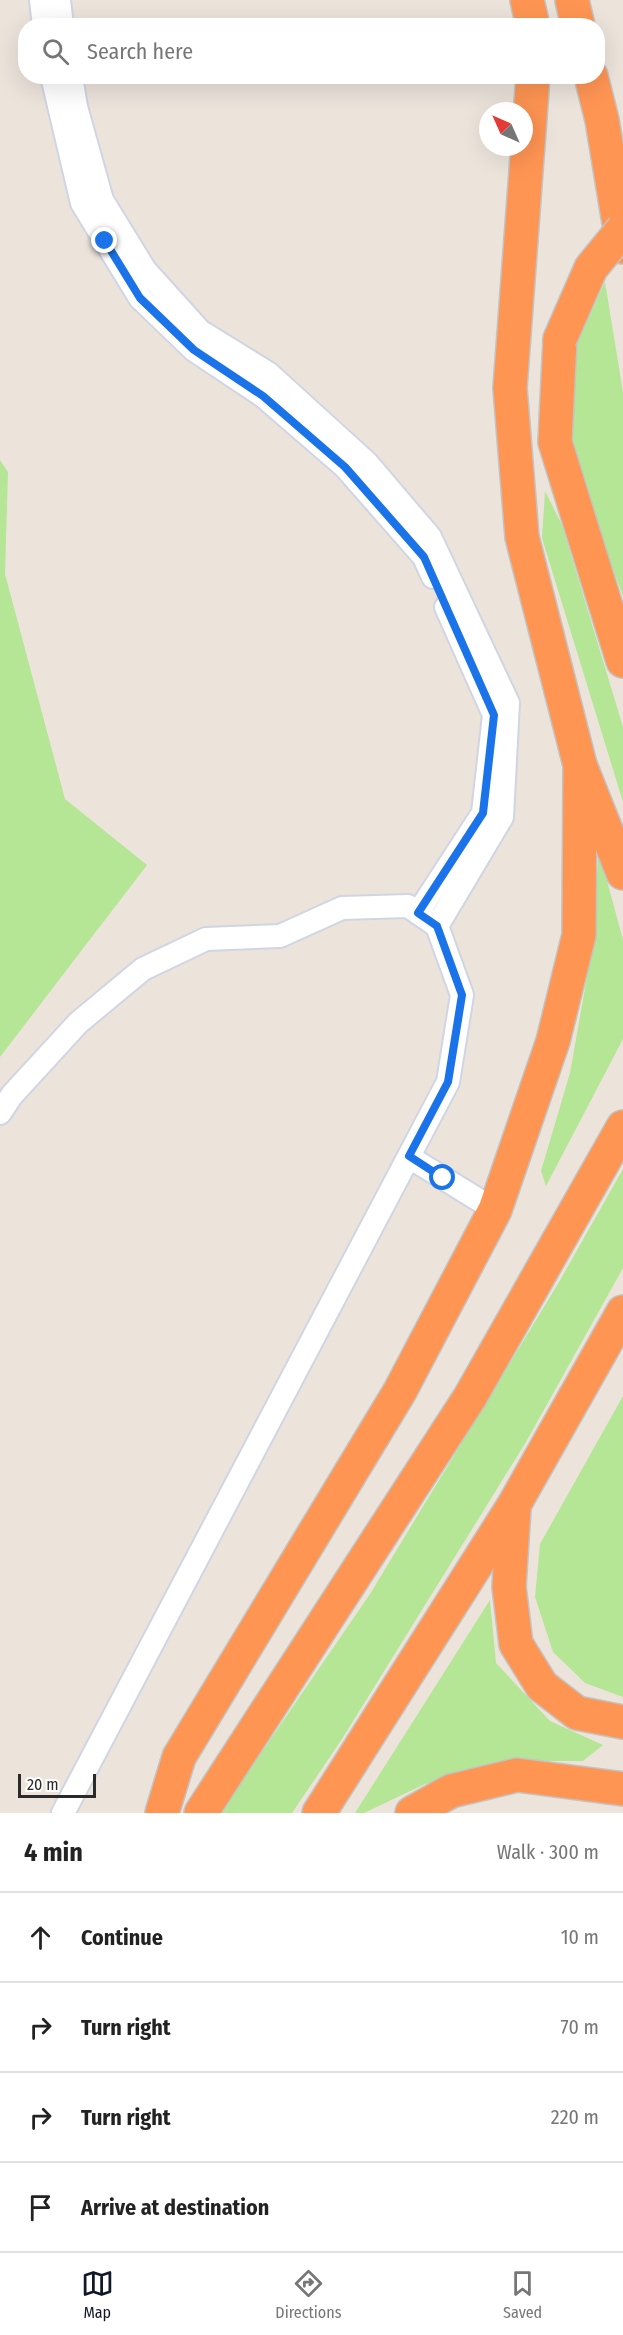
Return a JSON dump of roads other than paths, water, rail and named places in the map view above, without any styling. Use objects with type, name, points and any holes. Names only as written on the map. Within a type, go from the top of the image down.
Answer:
[{"type":"highway","points":[[527,0],[531,18]]},
{"type":"highway","points":[[572,0],[576,18]]},
{"type":"highway","points":[[532,84],[510,388],[522,537],[580,765],[623,873]]},
{"type":"highway","points":[[593,84],[602,120],[623,247]]},
{"type":"highway","points":[[623,229],[591,268],[560,339],[555,442],[623,661]]},
{"type":"highway","points":[[162,1813],[179,1757],[400,1391],[495,1210],[553,1041],[579,935],[580,765]]},
{"type":"highway","points":[[201,1813],[470,1397],[623,1127]]},
{"type":"highway","points":[[319,1813],[514,1505],[623,1312]]},
{"type":"highway","points":[[514,1505],[510,1587],[516,1644],[542,1686],[577,1713],[623,1722]]},
{"type":"highway","points":[[412,1813],[451,1791],[517,1775],[623,1789]]},
{"type":"street","points":[[40,0],[43,18]]},
{"type":"street","points":[[58,0],[61,18]]},
{"type":"street","points":[[54,84],[82,203],[140,298],[194,350],[263,396],[345,467],[424,557],[494,715],[483,813],[418,913]]},
{"type":"street","points":[[72,84],[76,107],[102,200],[145,270],[200,331],[268,373],[367,463],[430,537],[508,703],[502,817],[437,926]]},
{"type":"street","points":[[0,1113],[12,1095],[78,1023],[143,969],[206,939],[280,936],[342,908],[408,906],[437,926],[462,995],[448,1082],[63,1813]]},
{"type":"street","points":[[409,1156],[495,1210]]}]
